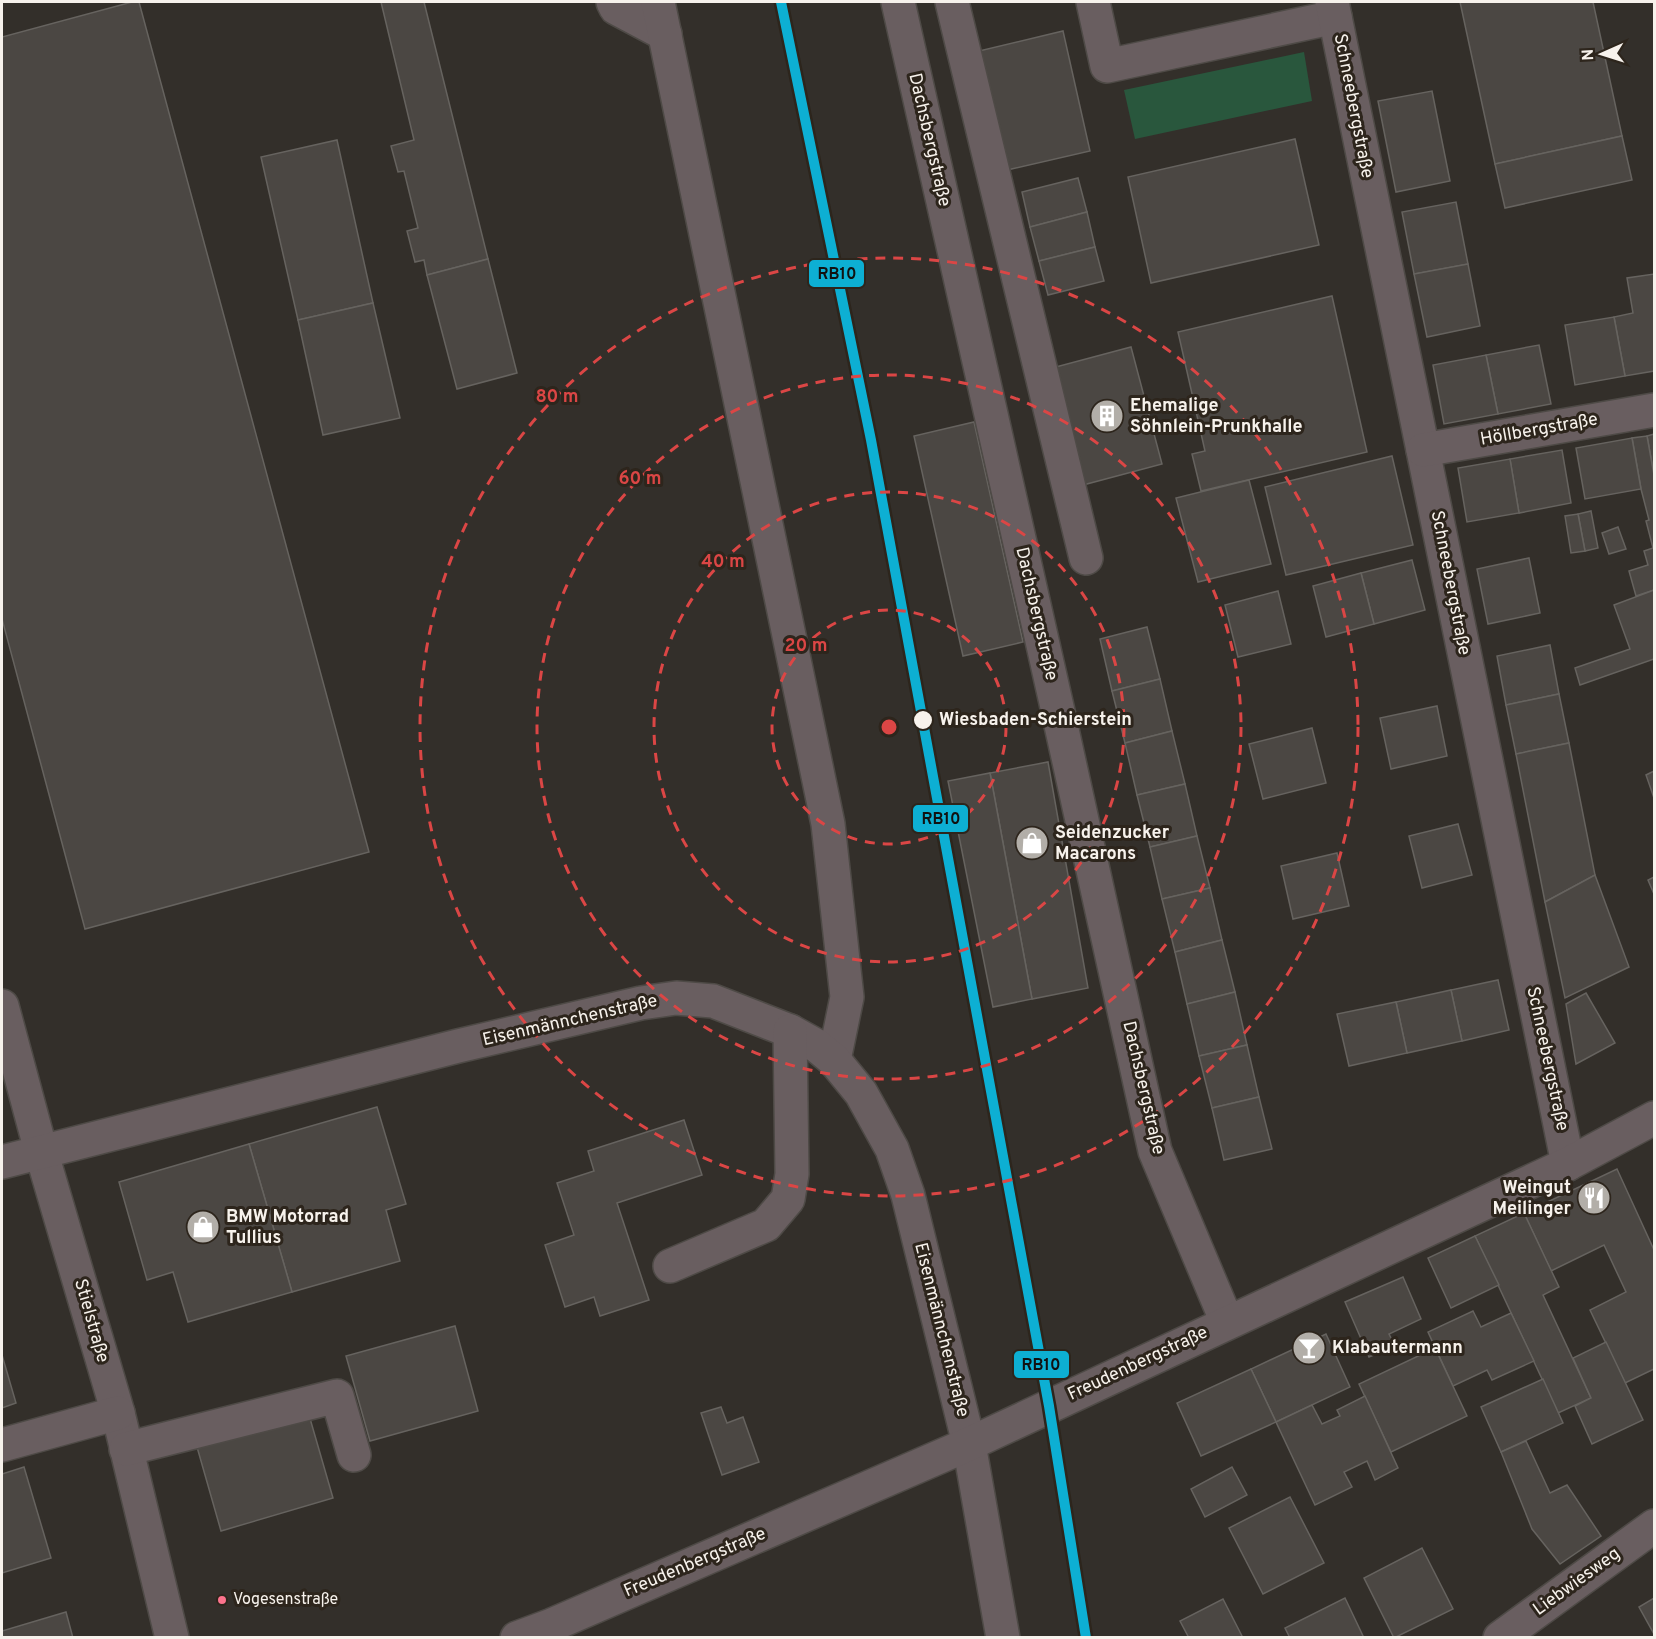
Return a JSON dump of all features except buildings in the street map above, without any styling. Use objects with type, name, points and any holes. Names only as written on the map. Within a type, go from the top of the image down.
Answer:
[{"type":"street","points":[[613,2],[616,8],[665,34]]},
{"type":"street","points":[[658,2],[828,824],[847,997],[834,1060]]},
{"type":"street","name":"Dachsbergstraße","points":[[898,2],[1055,695],[1155,1151],[1227,1322]]},
{"type":"street","points":[[1093,2],[1107,66],[1334,9]]},
{"type":"street","points":[[961,3],[1086,558]]},
{"type":"street","name":"Schneebergstraße","points":[[1334,9],[1568,1164]]},
{"type":"street","name":"Höllbergstraße","points":[[1423,450],[1654,410]]},
{"type":"street","name":"Eisenmännchenstraße","points":[[2,1162],[458,1046],[641,1003],[676,998],[713,1002],[790,1031],[817,1046],[834,1060],[861,1093],[892,1149],[908,1195],[969,1444],[1003,1638]]},
{"type":"street","name":"Stielstraße","points":[[2,1006],[41,1151],[118,1413],[172,1638]]},
{"type":"street","points":[[670,1266],[766,1225],[788,1199],[792,1174],[790,1031]]},
{"type":"street","name":"Freudenbergstraße","points":[[517,1638],[554,1631],[969,1444],[1568,1164],[1654,1118]]},
{"type":"street","points":[[126,1449],[337,1396],[354,1455]]},
{"type":"street","points":[[2,1445],[118,1413]]},
{"type":"street","name":"Liebwiesweg","points":[[1500,1638],[1654,1526]]},
{"type":"green space","points":[[1304,52],[1312,101],[1135,139],[1124,90]]},
{"type":"transit line","name":"RB10","points":[[781,2],[871,440],[1049,1406],[1086,1638]]},
{"type":"place","name":"Ehemalige Söhnlein-Prunkhalle","points":[[1107,416]]},
{"type":"place","name":"Wiesbaden-Schierstein","points":[[923,720]]},
{"type":"place","name":"Seidenzucker Macarons","points":[[1032,843]]},
{"type":"place","name":"Weingut Meilinger","points":[[1594,1198]]},
{"type":"place","name":"BMW Motorrad Tullius","points":[[203,1227]]},
{"type":"place","name":"Klabautermann","points":[[1309,1348]]},
{"type":"place","name":"Vogesenstraße","points":[[222,1600]]}]
